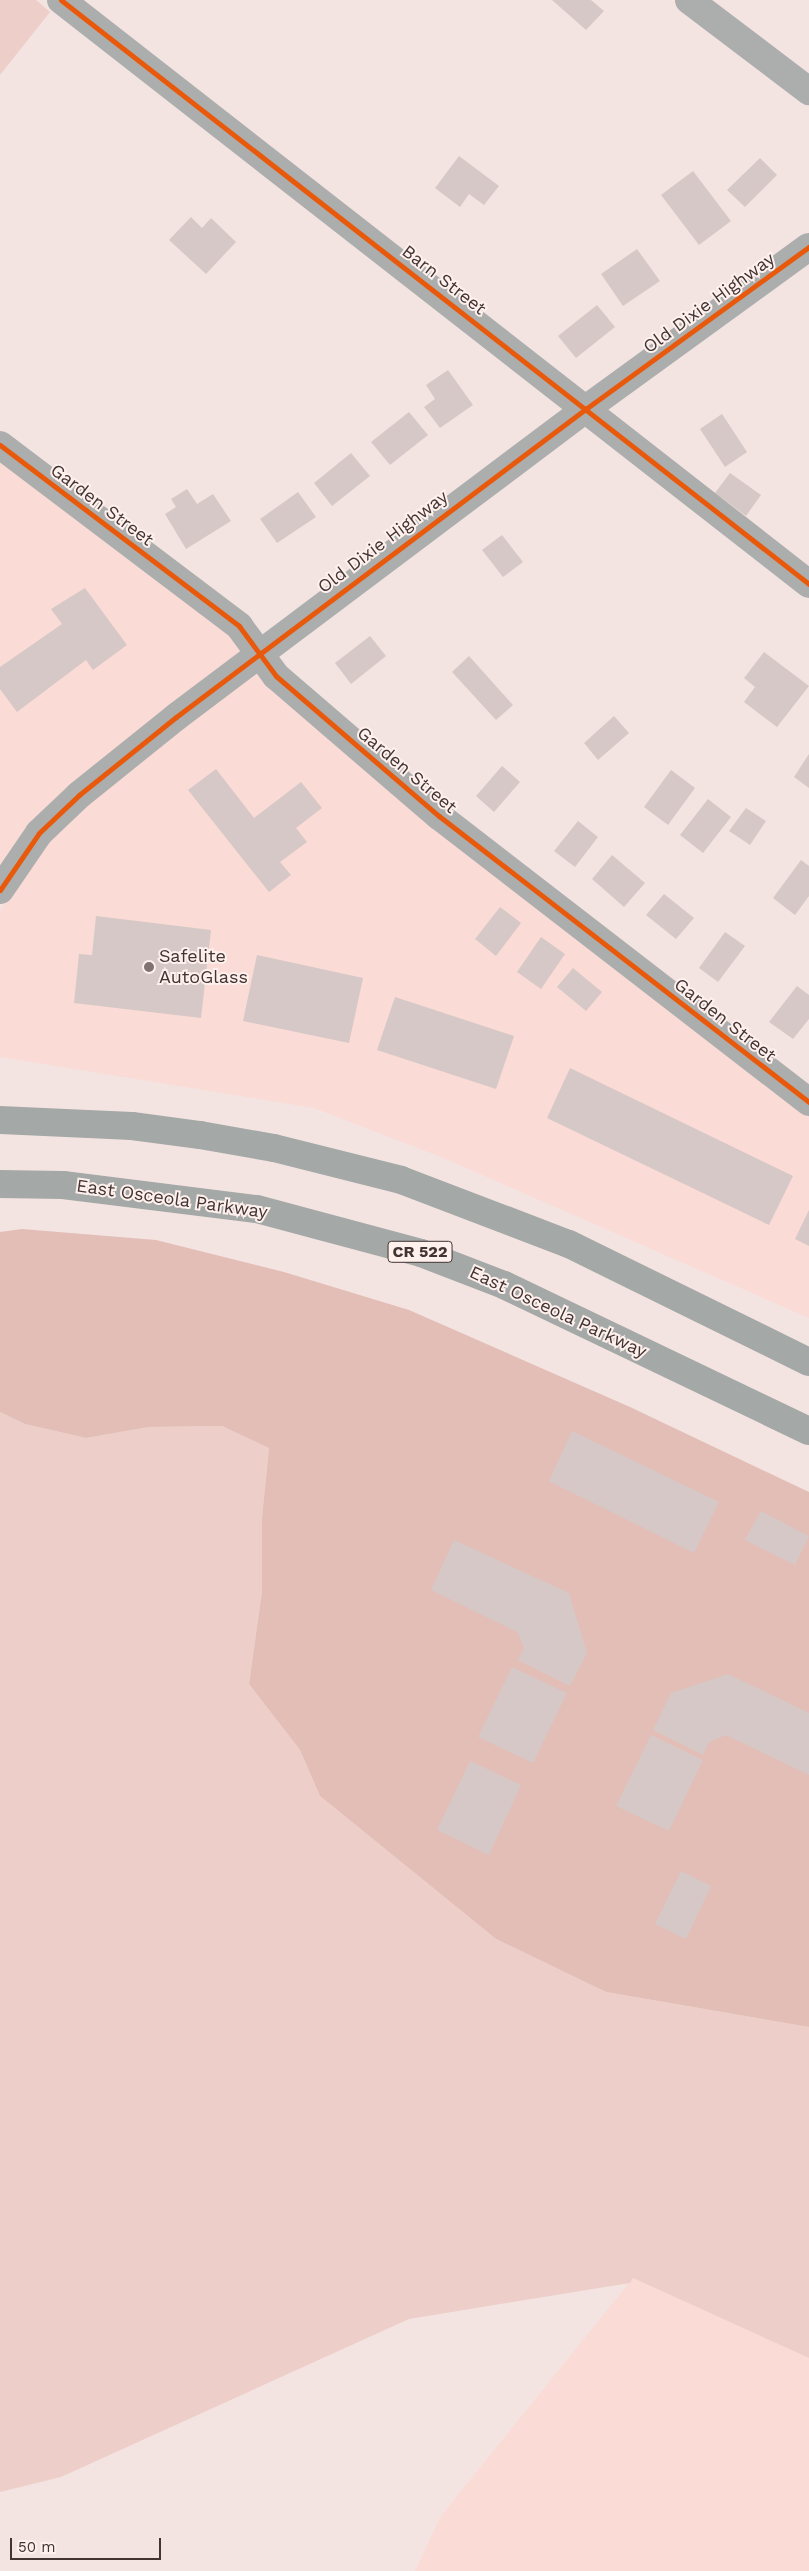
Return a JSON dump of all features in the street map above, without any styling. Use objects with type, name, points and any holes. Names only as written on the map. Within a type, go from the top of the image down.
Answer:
[{"type":"main road","points":[[0,1120],[122,1125],[200,1135],[274,1148],[402,1180],[568,1244],[809,1362]]},
{"type":"main road","name":"East Osceola Parkway","points":[[0,1184],[90,1187],[257,1209],[421,1252],[504,1285],[809,1431]]},
{"type":"street","name":"Barn Street","points":[[61,0],[587,408],[809,584]]},
{"type":"street","points":[[690,0],[809,91]]},
{"type":"street","name":"Old Dixie Highway","points":[[0,890],[39,833],[79,795],[257,653],[587,408],[809,247]]},
{"type":"street","name":"Garden Street","points":[[0,446],[238,626],[276,676],[439,816],[809,1102]]},
{"type":"shaded area","points":[[0,0],[36,0],[50,12],[0,75]]},
{"type":"shaded area","points":[[0,460],[231,635],[242,651],[0,870]]},
{"type":"shaded area","points":[[254,668],[432,825],[809,1118],[809,1318],[441,1157],[314,1108],[0,1057],[0,912],[21,874],[47,841],[85,803]]},
{"type":"shaded area","points":[[22,1229],[156,1240],[284,1272],[409,1310],[630,1407],[809,1492],[809,2027],[606,1992],[496,1939],[320,1796],[300,1750],[249,1684],[262,1591],[262,1517],[269,1448],[222,1426],[149,1427],[86,1438],[25,1424],[0,1412],[0,1232]]},
{"type":"shaded area","points":[[0,1412],[25,1424],[86,1438],[149,1427],[222,1426],[269,1448],[262,1517],[262,1591],[249,1684],[300,1750],[320,1796],[496,1939],[606,1992],[809,2027],[809,2358],[633,2278],[630,2283],[409,2319],[61,2477],[0,2492]]},
{"type":"shaded area","points":[[633,2278],[809,2358],[809,2571],[415,2571],[441,2516]]},
{"type":"building","points":[[552,0],[591,0],[604,11],[586,30]]},
{"type":"building","points":[[459,156],[499,186],[484,205],[469,194],[460,207],[435,188]]},
{"type":"building","points":[[760,158],[777,175],[745,207],[727,190]]},
{"type":"building","points":[[693,171],[731,221],[699,245],[661,195]]},
{"type":"building","points":[[191,217],[202,228],[211,218],[236,242],[206,274],[169,240]]},
{"type":"building","points":[[637,249],[660,281],[623,306],[601,274]]},
{"type":"building","points":[[597,305],[615,327],[576,358],[558,336]]},
{"type":"building","points":[[448,370],[473,405],[440,428],[424,407],[435,399],[426,385]]},
{"type":"building","points":[[409,412],[428,435],[390,465],[371,442]]},
{"type":"building","points":[[722,414],[747,452],[725,467],[700,429]]},
{"type":"building","points":[[351,453],[370,476],[332,506],[314,483]]},
{"type":"building","points":[[730,473],[761,495],[746,516],[715,493]]},
{"type":"building","points":[[187,489],[197,504],[213,494],[231,521],[186,549],[165,514],[176,507],[171,499]]},
{"type":"building","points":[[298,492],[316,517],[277,543],[260,519]]},
{"type":"building","points":[[502,535],[523,562],[503,577],[482,550]]},
{"type":"building","points":[[85,588],[127,645],[93,670],[86,660],[17,712],[0,689],[0,667],[62,624],[51,609]]},
{"type":"building","points":[[370,636],[386,656],[351,684],[335,663]]},
{"type":"building","points":[[764,652],[809,686],[777,727],[744,702],[755,687],[744,678]]},
{"type":"building","points":[[469,656],[513,705],[496,720],[452,672]]},
{"type":"building","points":[[614,716],[629,733],[598,760],[584,743]]},
{"type":"building","points":[[809,754],[809,788],[794,777]]},
{"type":"building","points":[[502,766],[520,782],[494,812],[476,796]]},
{"type":"building","points":[[216,769],[254,818],[301,782],[322,808],[296,828],[307,842],[280,862],[291,875],[269,892],[188,790]]},
{"type":"building","points":[[671,770],[695,788],[668,825],[644,807]]},
{"type":"building","points":[[708,799],[731,817],[703,853],[680,835]]},
{"type":"building","points":[[746,808],[766,821],[750,845],[729,831]]},
{"type":"building","points":[[578,821],[598,837],[575,867],[554,851]]},
{"type":"building","points":[[612,855],[645,883],[624,907],[592,879]]},
{"type":"building","points":[[801,860],[809,866],[809,896],[795,915],[773,898]]},
{"type":"building","points":[[664,894],[694,918],[676,939],[646,915]]},
{"type":"building","points":[[500,907],[521,923],[496,956],[475,939]]},
{"type":"building","points":[[96,916],[211,930],[201,1018],[74,1003],[79,954],[92,955]]},
{"type":"building","points":[[725,932],[745,946],[718,982],[699,968]]},
{"type":"building","points":[[541,937],[565,954],[541,989],[517,972]]},
{"type":"building","points":[[257,955],[363,978],[349,1043],[243,1021]]},
{"type":"building","points":[[573,968],[602,992],[586,1011],[557,987]]},
{"type":"building","points":[[797,986],[809,995],[809,1019],[793,1039],[769,1022]]},
{"type":"building","points":[[395,997],[514,1036],[496,1089],[377,1050]]},
{"type":"building","points":[[570,1068],[793,1176],[769,1225],[547,1118]]},
{"type":"building","points":[[809,1210],[809,1246],[795,1239]]},
{"type":"building","points":[[572,1431],[719,1502],[694,1553],[549,1481]]},
{"type":"building","points":[[761,1511],[809,1536],[795,1565],[745,1540]]},
{"type":"building","points":[[454,1540],[569,1593],[587,1653],[570,1686],[518,1660],[524,1648],[517,1632],[431,1590]]},
{"type":"building","points":[[512,1667],[567,1693],[533,1763],[478,1737]]},
{"type":"building","points":[[728,1674],[809,1713],[809,1775],[726,1735],[709,1742],[703,1755],[653,1730],[671,1693]]},
{"type":"building","points":[[651,1735],[703,1760],[669,1831],[616,1806]]},
{"type":"building","points":[[470,1761],[521,1785],[489,1855],[437,1830]]},
{"type":"building","points":[[681,1871],[711,1886],[686,1939],[655,1924]]},
{"type":"cycle path","points":[[61,0],[809,584]]},
{"type":"cycle path","points":[[0,890],[39,833],[79,795],[176,717],[587,408],[809,247]]},
{"type":"cycle path","points":[[0,445],[239,626],[276,676],[439,816],[809,1102]]},
{"type":"place","name":"Safelite AutoGlass","points":[[149,967]]}]
